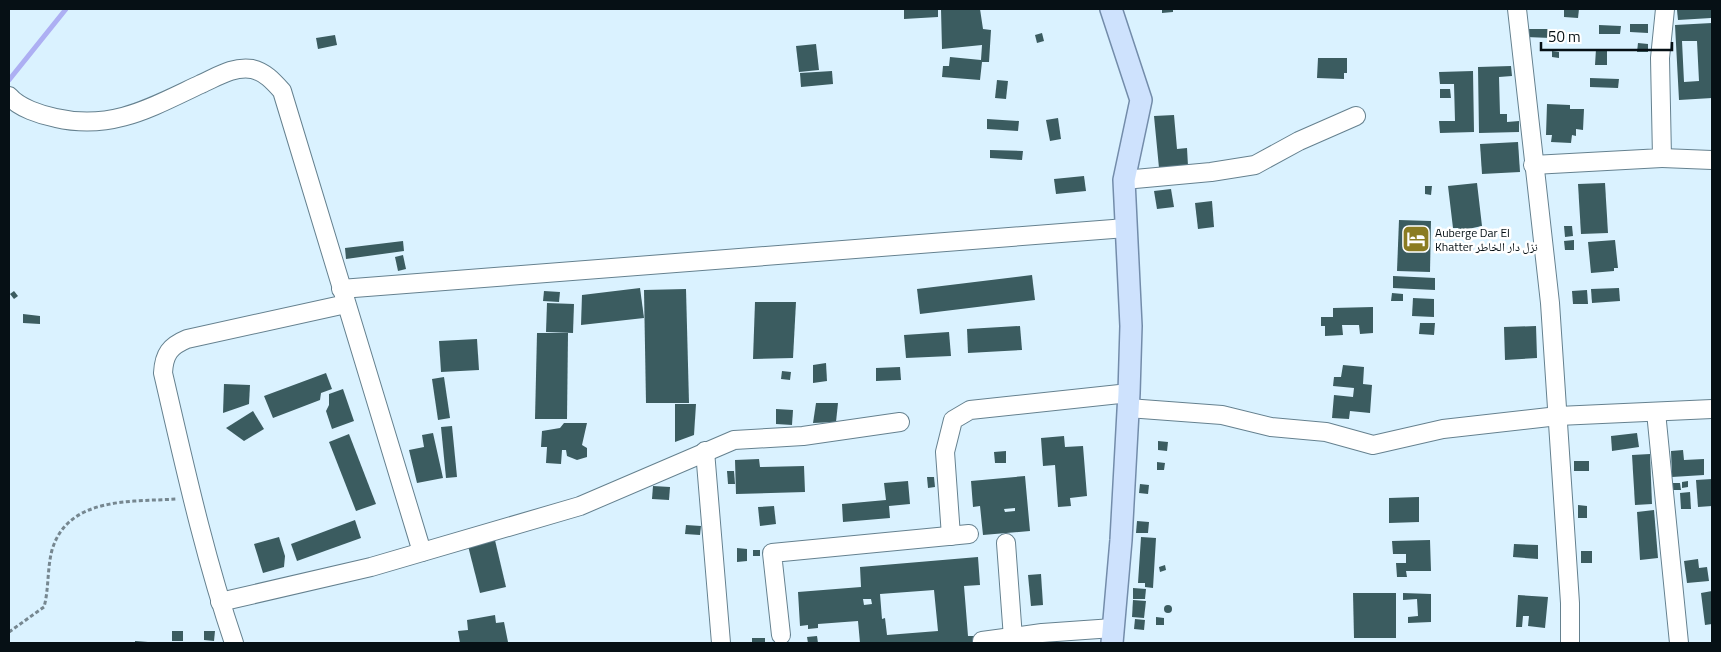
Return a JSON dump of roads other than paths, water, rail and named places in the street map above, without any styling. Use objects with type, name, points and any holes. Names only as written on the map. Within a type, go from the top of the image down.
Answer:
[{"type":"main road","points":[[1111,9],[1141,100],[1124,180],[1131,326],[1126,465],[1112,636]]},
{"type":"street","points":[[1517,9],[1527,85],[1533,165],[1550,303],[1570,603],[1570,643]]},
{"type":"street","points":[[1662,158],[1660,58],[1665,9]]},
{"type":"street","points":[[9,96],[42,116],[77,123],[112,121],[145,110],[232,69],[252,69],[269,76],[282,90],[343,297],[422,552]]},
{"type":"street","points":[[1124,180],[1211,172],[1255,165],[1298,141],[1356,116]]},
{"type":"street","points":[[1533,165],[1662,158],[1712,160]]},
{"type":"street","points":[[234,643],[220,602],[192,498],[164,372],[164,357],[173,345],[187,339],[343,297],[1126,228]]},
{"type":"street","points":[[951,536],[945,452],[953,420],[970,410],[1129,400],[1222,415],[1271,427],[1326,432],[1373,445],[1443,429],[1558,416],[1712,409]]},
{"type":"street","points":[[1656,412],[1679,643]]},
{"type":"street","points":[[220,602],[422,552],[580,506],[734,440],[803,436],[900,422]]},
{"type":"street","points":[[705,452],[720,643]]},
{"type":"street","points":[[780,635],[772,553],[969,534]]},
{"type":"street","points":[[1006,544],[1013,638]]},
{"type":"street","points":[[982,641],[1013,638],[1112,636]]},
{"type":"waterway","points":[[9,80],[66,9]]},
{"type":"place","name":"Auberge Dar El Khatter نزل دار الخاطر","points":[[1416,239]]}]
